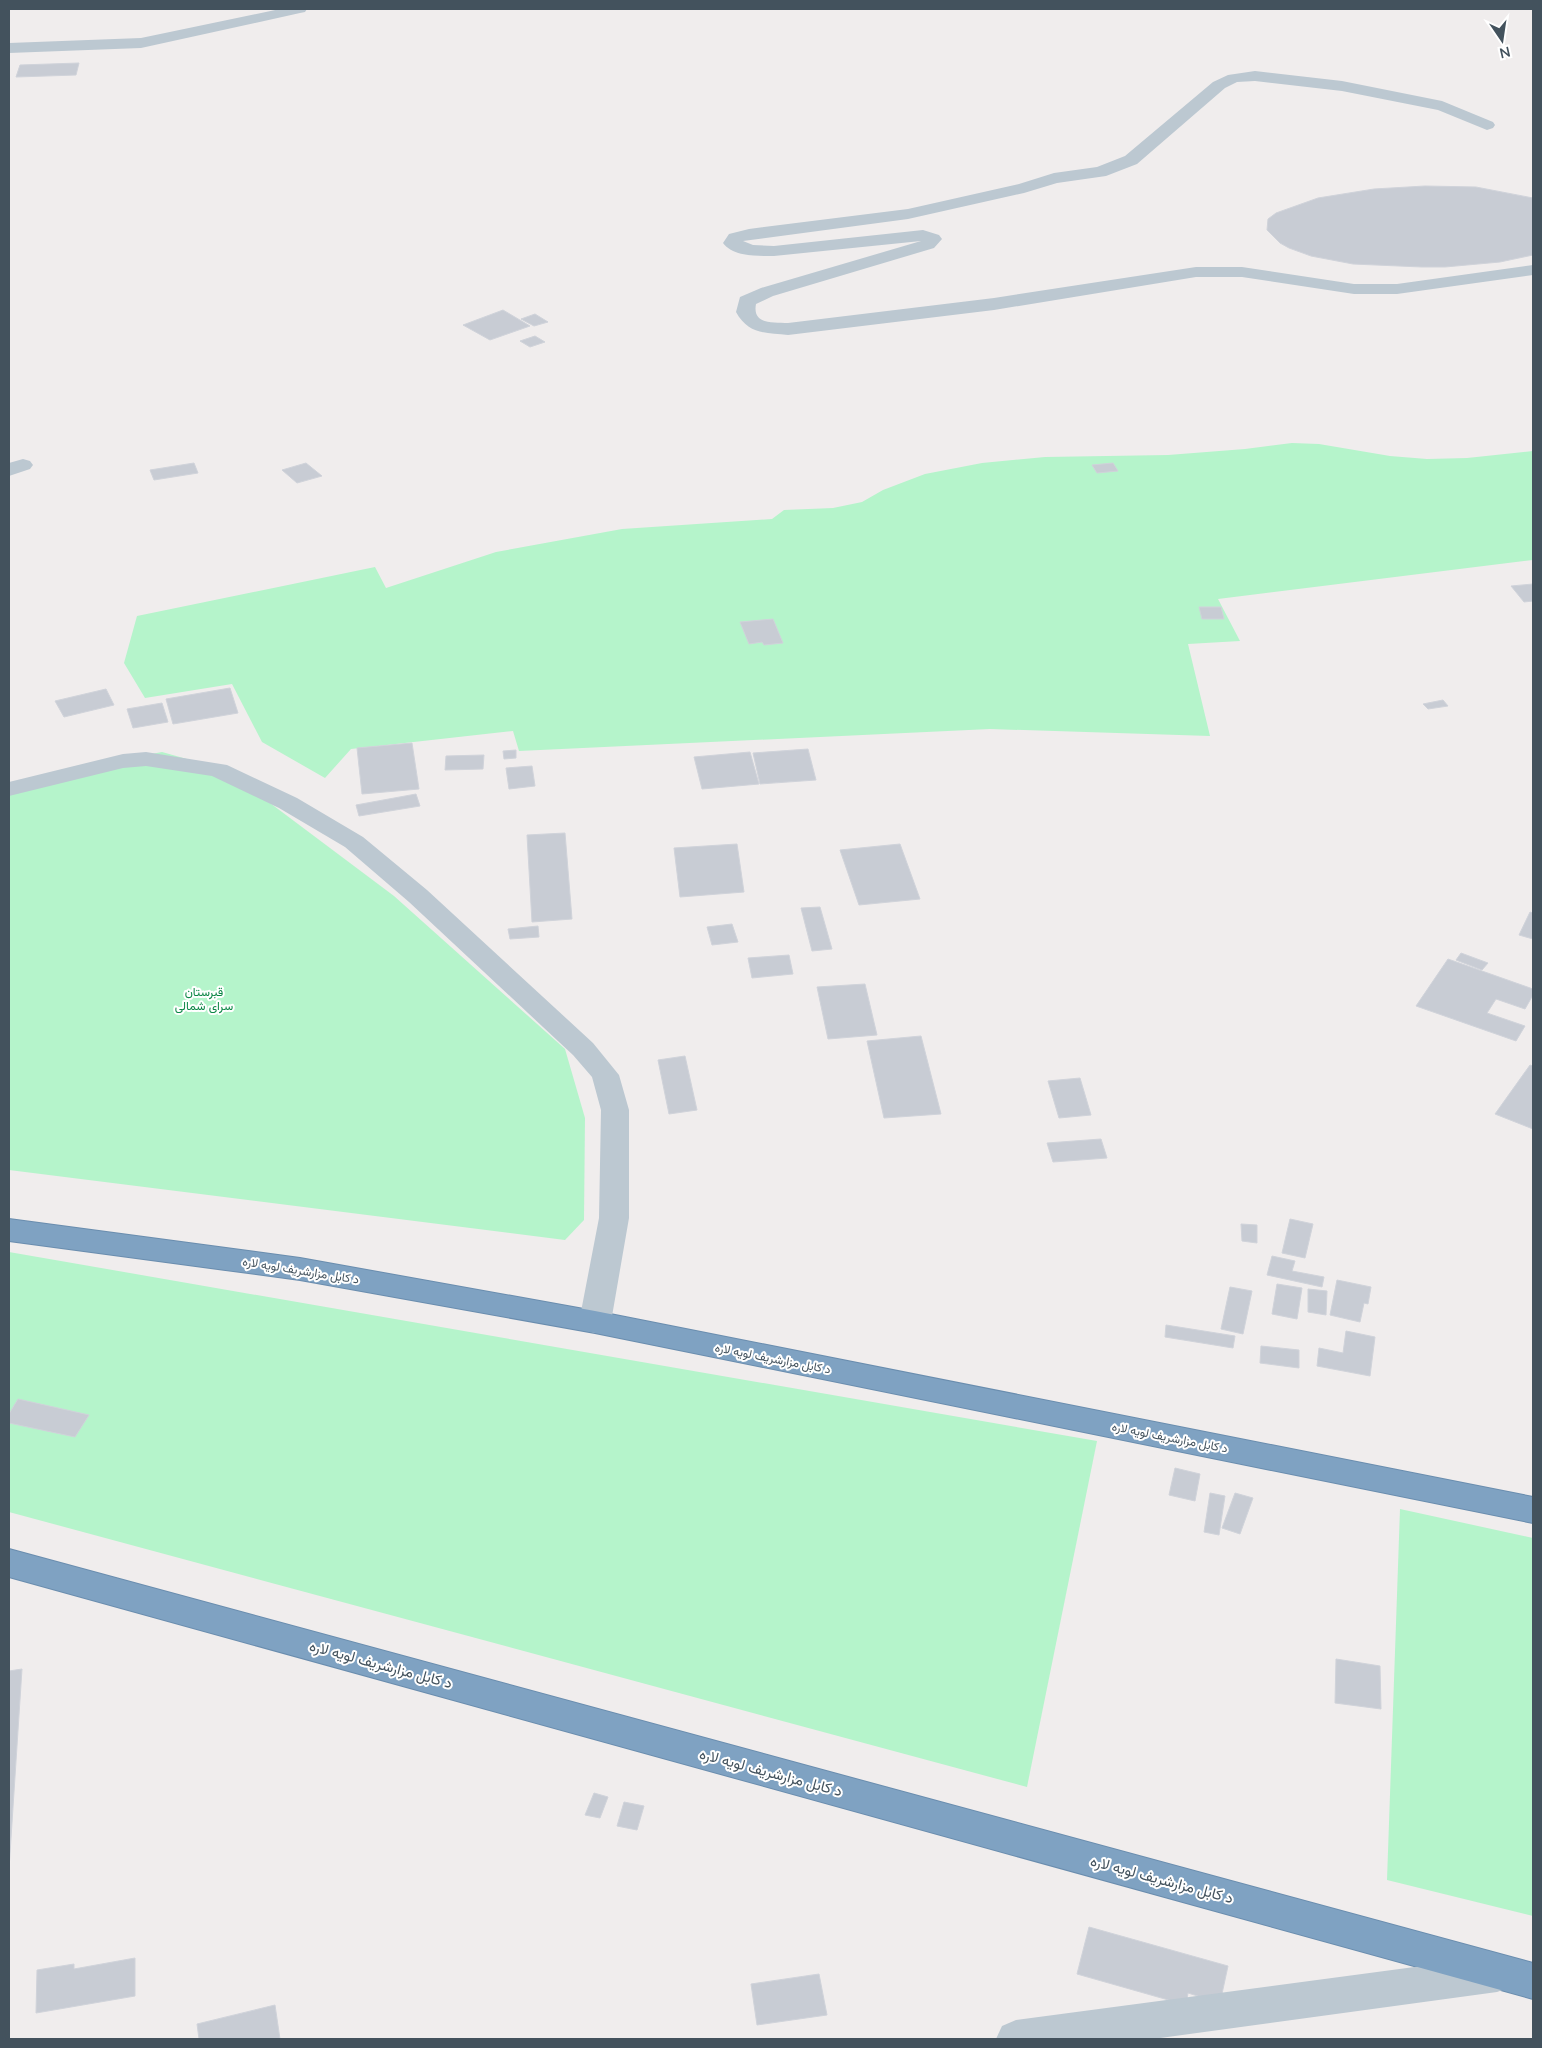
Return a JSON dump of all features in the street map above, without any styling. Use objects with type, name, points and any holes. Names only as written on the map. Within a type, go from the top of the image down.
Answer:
[{"type":"highway","name":"د کابل مزارشریف لویه لاره","points":[[9,1230],[300,1269],[594,1322],[1533,1510]]},
{"type":"highway","name":"د کابل مزارشریف لویه لاره","points":[[9,1563],[1518,1977]]},
{"type":"street","points":[[9,48],[141,43],[300,9]]},
{"type":"street","points":[[1487,126],[1442,106],[1342,86],[1254,76],[1234,78],[1219,85],[1131,160],[1100,172],[1054,178],[1024,188],[908,214],[749,234],[735,238],[732,243],[750,250],[774,251],[924,235],[933,239],[928,244],[768,292],[747,301],[746,312],[750,322],[764,327],[788,329],[994,304],[1196,272],[1242,272],[1362,289],[1396,289],[1533,270]]},
{"type":"street","points":[[9,789],[123,761],[146,759],[218,770],[288,803],[354,842],[418,896],[577,1043],[605,1074],[615,1110],[614,1218],[594,1322]]},
{"type":"street","points":[[1016,2039],[1518,1977]]},
{"type":"green space","points":[[1292,443],[1319,444],[1390,456],[1427,459],[1467,458],[1533,451],[1533,560],[1218,599],[1240,641],[1188,644],[1210,736],[990,729],[519,751],[513,731],[351,749],[325,778],[262,742],[232,684],[145,698],[124,663],[137,616],[375,567],[386,588],[496,552],[622,529],[772,519],[784,510],[833,508],[862,502],[883,490],[925,474],[982,463],[1045,457],[1168,455]]},
{"type":"green space","name":"قبرستان سرای شمالی","points":[[162,752],[226,770],[394,896],[565,1049],[585,1118],[584,1220],[565,1240],[9,1170],[9,785],[61,771]]},
{"type":"green space","points":[[9,1252],[1097,1441],[1027,1787],[9,1512]]},
{"type":"green space","points":[[1400,1509],[1533,1538],[1533,1916],[1387,1880]]},
{"type":"building","points":[[79,63],[76,75],[16,77],[20,65]]},
{"type":"building","points":[[1425,186],[1476,187],[1533,198],[1533,255],[1500,262],[1445,267],[1353,264],[1311,256],[1289,248],[1280,243],[1267,230],[1268,219],[1276,213],[1318,198],[1374,189]]},
{"type":"building","points":[[503,310],[530,326],[490,340],[463,325]]},
{"type":"building","points":[[535,314],[548,322],[534,326],[521,319]]},
{"type":"building","points":[[535,336],[545,342],[530,347],[520,341]]},
{"type":"building","points":[[194,463],[198,473],[154,480],[150,470]]},
{"type":"building","points":[[306,463],[322,476],[297,483],[282,470]]},
{"type":"building","points":[[1113,463],[1118,471],[1097,473],[1092,465]]},
{"type":"building","points":[[1533,584],[1533,601],[1524,602],[1511,586]]},
{"type":"building","points":[[1199,607],[1221,607],[1224,619],[1202,619]]},
{"type":"building","points":[[773,619],[783,643],[764,645],[762,642],[749,644],[740,622]]},
{"type":"building","points":[[230,688],[238,713],[173,724],[166,699]]},
{"type":"building","points":[[106,689],[114,705],[64,717],[55,701]]},
{"type":"building","points":[[1443,700],[1448,706],[1428,709],[1423,704]]},
{"type":"building","points":[[162,703],[168,722],[133,728],[127,709]]},
{"type":"building","points":[[412,743],[419,789],[362,794],[357,748]]},
{"type":"building","points":[[808,749],[816,780],[760,784],[753,753]]},
{"type":"building","points":[[516,750],[516,758],[504,759],[503,751]]},
{"type":"building","points":[[750,752],[759,784],[702,789],[694,757]]},
{"type":"building","points":[[484,755],[483,769],[445,770],[446,756]]},
{"type":"building","points":[[532,766],[535,786],[509,789],[506,768]]},
{"type":"building","points":[[416,794],[420,806],[359,816],[356,805]]},
{"type":"building","points":[[565,833],[572,919],[532,922],[527,835]]},
{"type":"building","points":[[737,844],[744,892],[680,897],[674,848]]},
{"type":"building","points":[[900,844],[920,899],[859,905],[840,850]]},
{"type":"building","points":[[820,907],[832,949],[812,951],[801,908]]},
{"type":"building","points":[[1530,912],[1533,913],[1533,939],[1519,935]]},
{"type":"building","points":[[732,924],[738,942],[712,945],[707,927]]},
{"type":"building","points":[[538,926],[539,937],[510,939],[508,929]]},
{"type":"building","points":[[1461,953],[1488,963],[1482,970],[1456,960]]},
{"type":"building","points":[[789,955],[793,974],[752,978],[748,958]]},
{"type":"building","points":[[1448,959],[1533,989],[1533,995],[1525,1009],[1496,999],[1487,1013],[1525,1026],[1516,1041],[1416,1006]]},
{"type":"building","points":[[865,984],[877,1035],[828,1039],[817,987]]},
{"type":"building","points":[[921,1036],[941,1114],[884,1118],[867,1041]]},
{"type":"building","points":[[685,1056],[697,1110],[669,1114],[658,1060]]},
{"type":"building","points":[[1530,1065],[1533,1066],[1533,1129],[1495,1114]]},
{"type":"building","points":[[1080,1078],[1091,1115],[1059,1118],[1048,1081]]},
{"type":"building","points":[[1101,1139],[1107,1158],[1053,1162],[1047,1143]]},
{"type":"building","points":[[1290,1219],[1313,1224],[1305,1258],[1282,1253]]},
{"type":"building","points":[[1241,1224],[1257,1225],[1257,1243],[1242,1241]]},
{"type":"building","points":[[1272,1256],[1295,1261],[1292,1271],[1324,1277],[1322,1287],[1267,1275]]},
{"type":"building","points":[[1337,1280],[1371,1287],[1368,1304],[1364,1303],[1360,1322],[1330,1315]]},
{"type":"building","points":[[1277,1284],[1302,1288],[1297,1319],[1272,1314]]},
{"type":"building","points":[[1230,1287],[1252,1291],[1243,1334],[1221,1329]]},
{"type":"building","points":[[1308,1289],[1327,1291],[1326,1315],[1308,1312]]},
{"type":"building","points":[[1166,1325],[1235,1336],[1233,1348],[1165,1337]]},
{"type":"building","points":[[1346,1331],[1375,1337],[1370,1376],[1317,1366],[1319,1348],[1343,1353]]},
{"type":"building","points":[[1261,1346],[1299,1350],[1299,1368],[1260,1363]]},
{"type":"building","points":[[18,1399],[89,1415],[75,1437],[9,1423],[9,1414]]},
{"type":"building","points":[[1175,1468],[1200,1474],[1195,1501],[1169,1495]]},
{"type":"building","points":[[1210,1493],[1225,1496],[1219,1535],[1204,1532]]},
{"type":"building","points":[[1235,1493],[1253,1498],[1240,1534],[1222,1528]]},
{"type":"building","points":[[1336,1659],[1380,1666],[1381,1709],[1335,1703]]},
{"type":"building","points":[[22,1669],[9,1869],[9,1671]]},
{"type":"building","points":[[594,1793],[608,1797],[600,1818],[585,1815]]},
{"type":"building","points":[[624,1802],[644,1806],[637,1830],[617,1826]]},
{"type":"building","points":[[1089,1927],[1228,1966],[1220,2003],[1188,1993],[1186,2005],[1077,1974]]},
{"type":"building","points":[[135,1958],[135,1996],[36,2013],[37,1970],[74,1964],[74,1969]]},
{"type":"building","points":[[819,1974],[827,2015],[757,2025],[751,1984]]},
{"type":"building","points":[[275,2005],[280,2039],[199,2039],[197,2024]]}]
